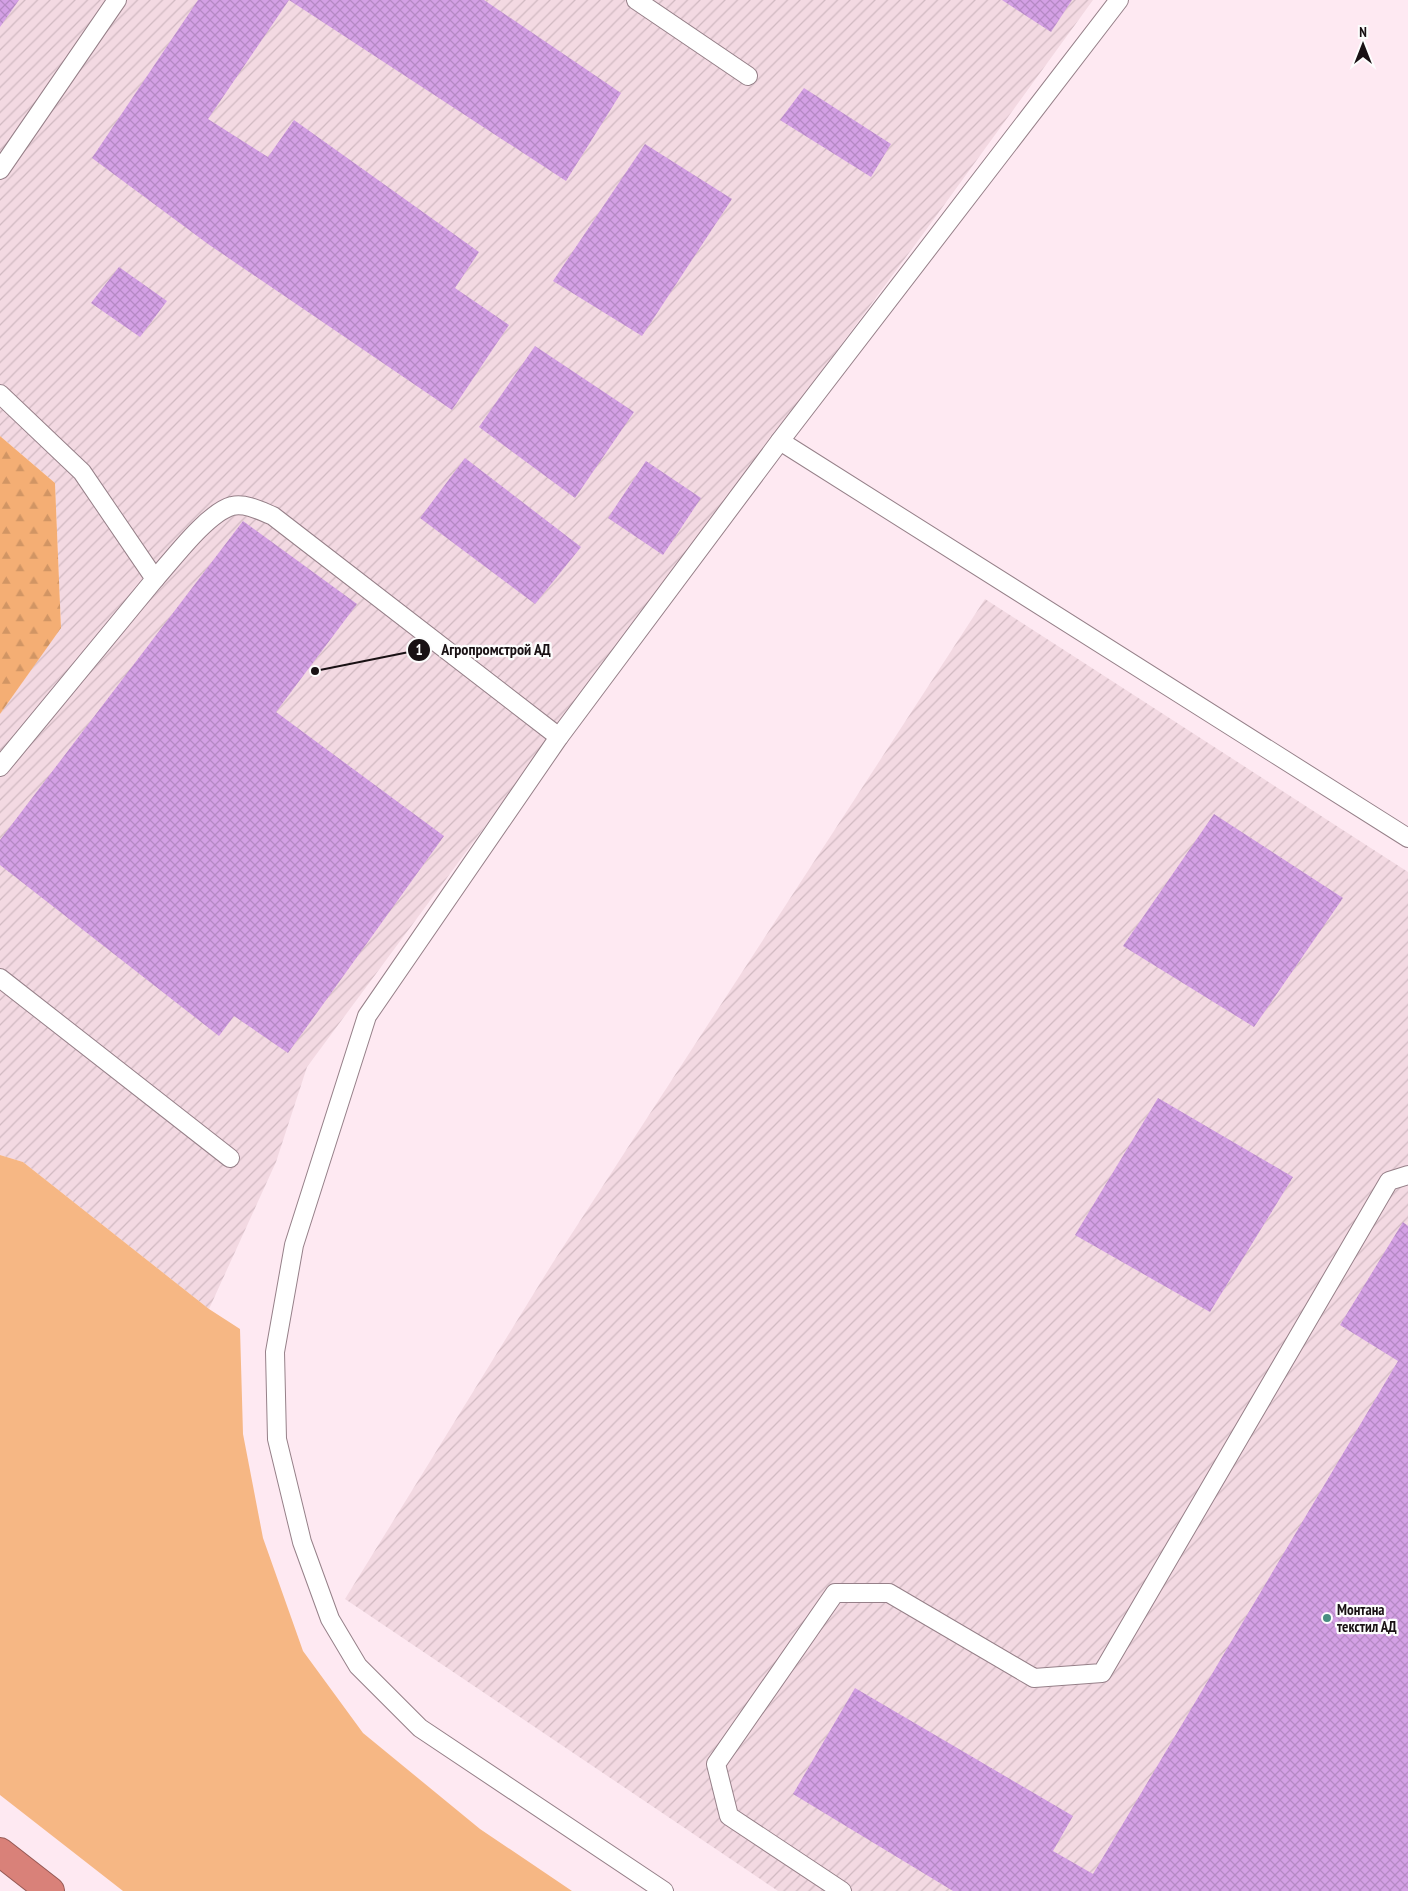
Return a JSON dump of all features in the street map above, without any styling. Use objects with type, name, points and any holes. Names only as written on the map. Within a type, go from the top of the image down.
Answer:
[{"type":"highway","points":[[0,1852],[50,1891]]},
{"type":"lane","points":[[0,170],[117,0]]},
{"type":"lane","points":[[636,0],[748,76]]},
{"type":"lane","points":[[664,1891],[420,1728],[358,1666],[330,1620],[302,1542],[277,1439],[275,1352],[294,1245],[367,1016],[560,737],[780,441],[1119,0]]},
{"type":"lane","points":[[0,394],[82,472],[155,579]]},
{"type":"lane","points":[[780,441],[1408,838]]},
{"type":"lane","points":[[0,767],[155,579],[213,515],[233,506],[252,507],[273,516],[560,737]]},
{"type":"lane","points":[[0,978],[230,1158]]},
{"type":"lane","points":[[842,1891],[729,1816],[716,1764],[835,1593],[889,1593],[1034,1678],[1102,1674],[1389,1181],[1408,1175]]},
{"type":"shaded area","points":[[0,0],[1093,0],[923,234],[307,1067],[276,1162],[209,1309],[23,1162],[0,1155],[0,714],[61,627],[55,483],[0,436]]},
{"type":"shaded area","points":[[985,599],[1408,872],[1408,1891],[778,1891],[345,1599],[552,1264]]},
{"type":"shaded area","points":[[0,1155],[23,1162],[209,1309],[240,1329],[243,1434],[263,1538],[303,1651],[363,1733],[480,1829],[572,1891],[123,1891],[0,1795]]},
{"type":"green space","points":[[0,436],[55,483],[61,628],[0,714]]},
{"type":"building","points":[[0,0],[19,0],[0,27]]},
{"type":"building","points":[[198,0],[289,0],[208,119],[268,157],[294,120],[479,252],[455,288],[509,325],[452,410],[208,244],[92,158]]},
{"type":"building","points":[[289,0],[484,0],[621,93],[566,181]]},
{"type":"building","points":[[1002,0],[1072,0],[1051,32]]},
{"type":"building","points":[[804,88],[891,144],[871,177],[780,120]]},
{"type":"building","points":[[645,144],[732,199],[642,336],[553,281]]},
{"type":"building","points":[[119,267],[167,301],[140,337],[91,303]]},
{"type":"building","points":[[535,346],[634,412],[575,498],[479,427]]},
{"type":"building","points":[[465,458],[581,547],[535,604],[420,518]]},
{"type":"building","points":[[646,461],[701,498],[663,555],[608,518]]},
{"type":"building","points":[[243,521],[357,604],[276,712],[444,836],[288,1053],[234,1016],[219,1036],[0,865],[0,840]]},
{"type":"building","points":[[1214,814],[1343,898],[1254,1027],[1123,946]]},
{"type":"building","points":[[1158,1098],[1293,1177],[1210,1312],[1075,1235]]},
{"type":"building","name":"Монтана текстил АД","points":[[1403,1222],[1408,1226],[1408,1891],[953,1891],[793,1794],[855,1688],[1073,1816],[1053,1851],[1093,1874],[1398,1361],[1340,1325]]},
{"type":"place","name":"Агропромстрой АД","points":[[315,671]]},
{"type":"place","name":"Монтана текстил АД","points":[[1327,1618]]}]
